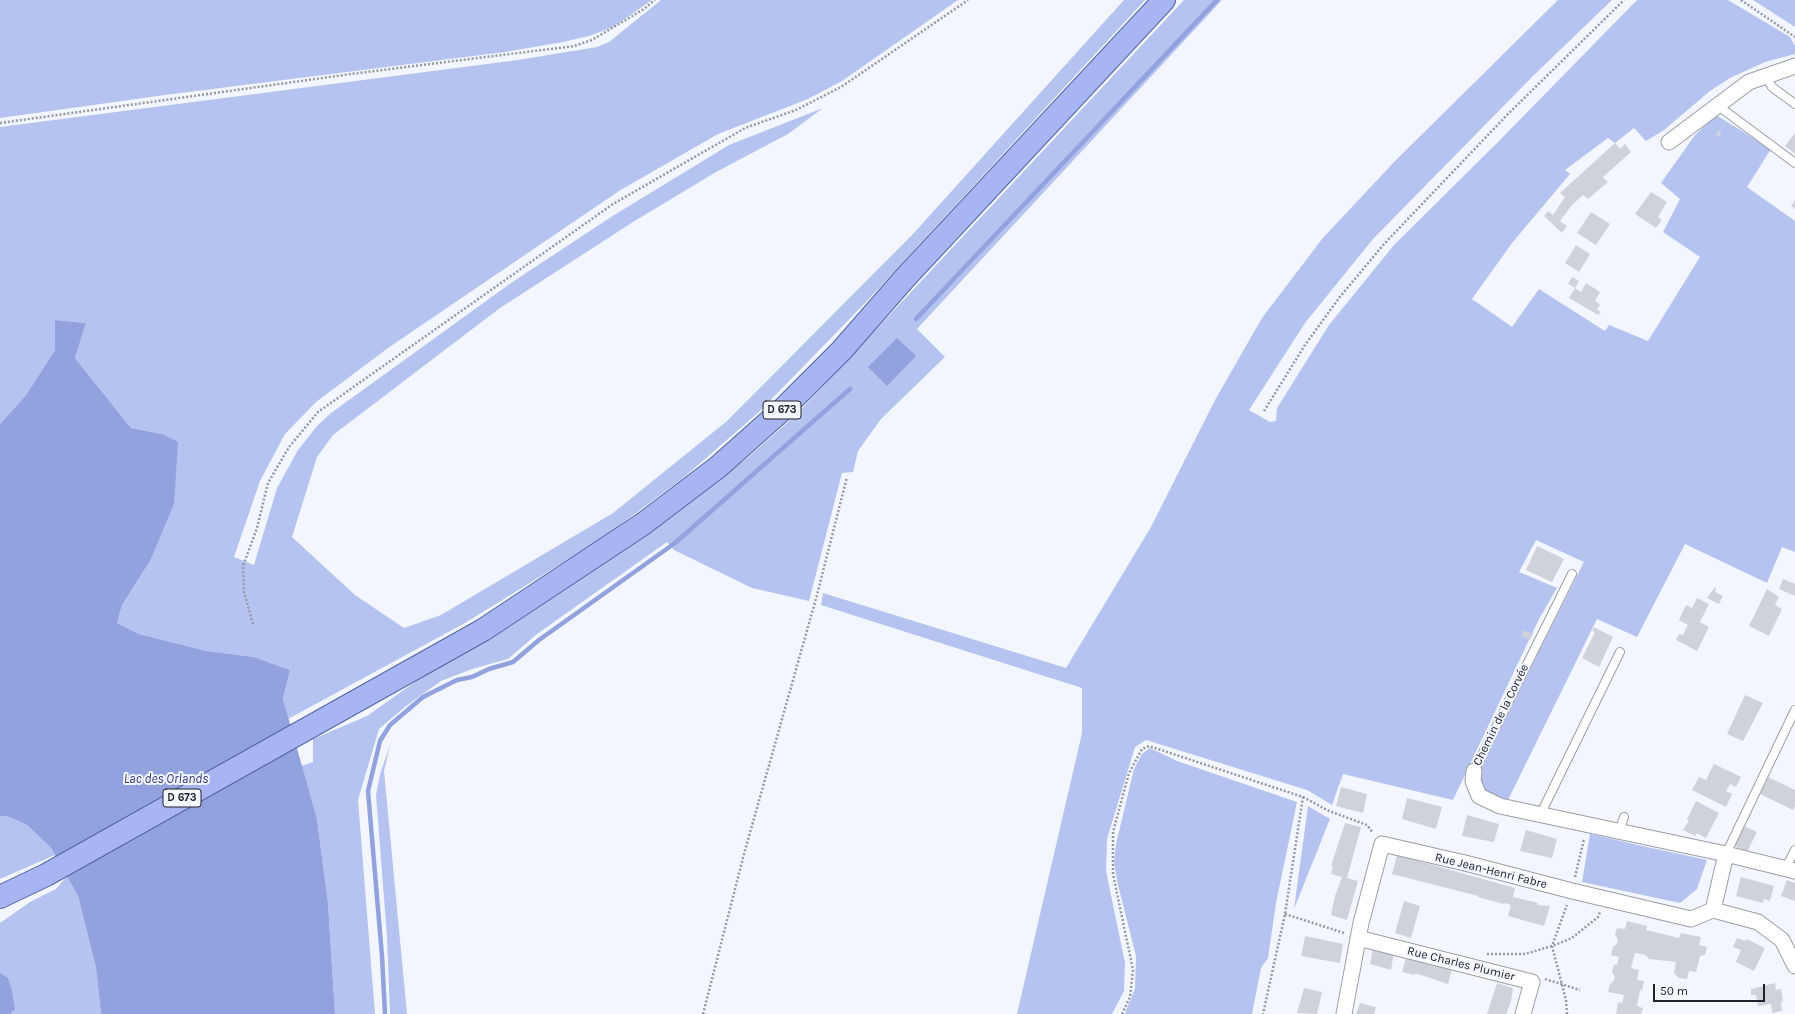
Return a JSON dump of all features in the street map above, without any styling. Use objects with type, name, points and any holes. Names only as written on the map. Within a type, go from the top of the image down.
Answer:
[{"type":"main road","name":"D 673","points":[[0,906],[9,893],[46,875],[483,630],[643,524],[718,467],[782,410],[842,350],[909,274],[1164,0]]},
{"type":"street","points":[[1669,142],[1749,82],[1765,75],[1795,66]]},
{"type":"street","name":"Chemin de la Corvée","points":[[1474,771],[1473,781],[1479,796],[1500,806],[1726,854],[1790,870]]},
{"type":"street","points":[[1344,1014],[1358,938],[1382,844]]},
{"type":"street","name":"Rue Jean-Henri Fabre","points":[[1382,844],[1691,919],[1713,910]]},
{"type":"street","points":[[1726,854],[1713,910],[1758,922],[1782,940],[1795,966]]},
{"type":"street","name":"Rue Charles Plumier","points":[[1358,938],[1532,982],[1523,1014]]},
{"type":"lane","points":[[1765,75],[1772,87],[1795,104]]},
{"type":"lane","points":[[1717,105],[1795,163]]},
{"type":"lane","name":"Chemin de la Corvée","points":[[1474,771],[1483,750],[1572,574]]},
{"type":"lane","points":[[1545,815],[1544,807],[1620,652]]},
{"type":"lane","points":[[1726,854],[1795,710]]},
{"type":"lane","points":[[1619,832],[1624,817]]},
{"type":"lane","points":[[1790,870],[1795,850]]},
{"type":"path","points":[[0,123],[304,80],[574,46],[592,40],[644,9],[655,0]]},
{"type":"path","points":[[253,624],[244,592],[243,566],[257,528],[268,483],[289,447],[318,412],[613,204],[745,128],[796,110],[841,87],[968,0]]},
{"type":"path","points":[[1264,411],[1305,345],[1330,310],[1384,244],[1508,114],[1624,0]]},
{"type":"path","points":[[1740,0],[1795,37]]},
{"type":"path","points":[[703,1014],[744,854],[817,595],[847,477]]},
{"type":"path","points":[[1122,1014],[1130,997],[1133,970],[1113,874],[1113,832],[1129,773],[1142,749],[1149,746],[1303,797],[1329,812],[1367,825],[1382,844]]},
{"type":"path","points":[[1263,1014],[1285,914],[1303,797]]},
{"type":"path","points":[[1483,954],[1525,954],[1572,938],[1598,917],[1605,899]]},
{"type":"path","points":[[1285,914],[1358,938]]},
{"type":"path","points":[[1552,946],[1566,1000],[1567,1014]]},
{"type":"path","points":[[1532,982],[1541,978],[1580,990]]},
{"type":"shaded area","points":[[0,0],[652,0],[613,27],[589,36],[563,42],[505,52],[165,95],[0,118]]},
{"type":"shaded area","points":[[661,0],[958,0],[842,81],[808,99],[718,134],[619,191],[388,348],[316,402],[285,434],[260,481],[234,557],[254,565],[277,488],[298,450],[317,426],[331,413],[511,283],[611,217],[729,145],[823,108],[788,134],[716,172],[633,222],[500,308],[333,435],[317,457],[292,537],[355,595],[404,628],[441,615],[613,513],[727,421],[913,234],[1124,0],[1145,0],[868,300],[759,412],[683,478],[601,539],[465,623],[288,719],[283,699],[290,670],[254,657],[207,651],[139,634],[117,623],[122,605],[150,561],[162,434],[131,428],[75,358],[86,323],[55,320],[55,350],[26,395],[0,424],[0,127],[518,60],[597,47],[609,42]]},
{"type":"shaded area","points":[[1184,0],[1222,0],[917,329],[945,357],[881,419],[858,451],[853,472],[842,473],[809,601],[752,588],[674,550],[667,542],[537,634],[508,659],[472,669],[441,681],[406,706],[379,729],[358,800],[375,1014],[335,1014],[328,903],[317,819],[301,766],[313,762],[313,739],[367,716],[429,672],[534,609],[646,536],[747,458],[796,415]]},
{"type":"shaded area","points":[[1558,0],[1612,0],[1534,75],[1373,239],[1305,323],[1249,410],[1270,422],[1276,421],[1277,408],[1329,325],[1394,245],[1499,141],[1637,0],[1728,0],[1790,37],[1795,46],[1795,54],[1765,62],[1730,78],[1710,91],[1664,130],[1646,141],[1634,128],[1615,143],[1608,138],[1565,170],[1570,174],[1512,243],[1472,299],[1512,327],[1539,289],[1605,331],[1609,325],[1648,341],[1700,257],[1663,232],[1680,199],[1661,183],[1695,135],[1716,115],[1771,149],[1747,187],[1795,221],[1795,552],[1782,547],[1767,583],[1685,544],[1637,637],[1597,619],[1507,802],[1486,794],[1481,780],[1480,769],[1584,562],[1536,540],[1519,572],[1557,588],[1539,619],[1453,800],[1343,774],[1332,805],[1307,790],[1146,740],[1135,747],[1107,839],[1106,871],[1125,963],[1124,991],[1112,1014],[1017,1014],[1082,733],[1082,688],[821,605],[823,593],[1066,668],[1151,527],[1215,400],[1262,318],[1322,239],[1394,162]]},
{"type":"shaded area","points":[[1753,0],[1795,0],[1795,27]]},
{"type":"shaded area","points":[[390,745],[384,771],[407,1014],[390,1014],[387,937],[376,795],[380,774]]},
{"type":"shaded area","points":[[1150,748],[1177,761],[1297,802],[1276,903],[1268,958],[1261,968],[1252,1014],[1125,1014],[1135,988],[1136,956],[1114,863],[1116,844],[1134,769],[1142,754]]},
{"type":"shaded area","points":[[1308,806],[1330,819],[1294,909]]},
{"type":"shaded area","points":[[0,816],[7,816],[27,825],[51,848],[55,855],[0,879]]},
{"type":"shaded area","points":[[1590,834],[1707,860],[1697,889],[1680,903],[1582,882]]},
{"type":"shaded area","points":[[67,876],[78,896],[96,968],[101,1014],[0,1014],[0,923],[30,902],[56,889]]},
{"type":"water","name":"Lac des Orlands","points":[[55,320],[86,323],[75,358],[131,428],[162,434],[178,442],[174,504],[150,561],[122,605],[117,623],[139,634],[207,651],[254,657],[290,670],[283,699],[317,819],[328,903],[335,1014],[101,1014],[96,968],[78,896],[51,848],[27,825],[7,816],[0,816],[0,424],[26,395],[55,350]]},
{"type":"water","points":[[897,338],[916,356],[887,386],[868,367]]},
{"type":"water","points":[[0,973],[8,978],[12,991],[15,1009],[10,1014],[0,1014]]},
{"type":"building","points":[[1718,130],[1722,133],[1719,137],[1716,134]]},
{"type":"building","points":[[1795,133],[1795,154],[1785,146]]},
{"type":"building","points":[[1615,143],[1620,149],[1625,144],[1631,152],[1603,177],[1608,182],[1588,199],[1583,195],[1572,205],[1560,221],[1567,226],[1562,233],[1544,216],[1548,211],[1553,215],[1565,197],[1560,193]]},
{"type":"building","points":[[1651,192],[1667,202],[1658,217],[1662,220],[1656,228],[1635,214]]},
{"type":"building","points":[[1795,200],[1795,209],[1791,206]]},
{"type":"building","points":[[1591,212],[1610,224],[1596,245],[1577,233]]},
{"type":"building","points":[[1576,245],[1590,254],[1579,272],[1565,263]]},
{"type":"building","points":[[1572,277],[1579,281],[1575,288],[1568,284]]},
{"type":"building","points":[[1586,283],[1600,292],[1595,301],[1600,304],[1597,310],[1601,312],[1598,315],[1569,298],[1575,288],[1581,292]]},
{"type":"building","points":[[1537,546],[1564,559],[1552,582],[1526,570]]},
{"type":"building","points":[[1783,579],[1795,584],[1795,596],[1779,589]]},
{"type":"building","points":[[1715,587],[1715,592],[1723,596],[1719,604],[1707,598]]},
{"type":"building","points":[[1767,589],[1779,597],[1775,605],[1782,609],[1769,636],[1749,626]]},
{"type":"building","points":[[1697,598],[1709,604],[1700,622],[1709,627],[1697,651],[1676,640],[1679,634],[1683,635],[1688,625],[1679,620],[1686,605],[1692,608]]},
{"type":"building","points":[[1594,627],[1613,637],[1599,667],[1582,658],[1595,632],[1592,631]]},
{"type":"building","points":[[1524,630],[1533,634],[1530,640],[1521,636]]},
{"type":"building","points":[[1745,695],[1763,703],[1743,741],[1727,734]]},
{"type":"building","points":[[1714,764],[1741,777],[1736,787],[1730,784],[1726,791],[1732,794],[1726,807],[1692,790],[1699,777],[1706,780]]},
{"type":"building","points":[[1768,777],[1795,790],[1795,806],[1793,810],[1760,794]]},
{"type":"building","points":[[1341,787],[1367,794],[1363,813],[1336,806]]},
{"type":"building","points":[[1407,798],[1442,807],[1436,829],[1402,819]]},
{"type":"building","points":[[1696,801],[1719,813],[1706,838],[1697,833],[1695,836],[1683,830],[1689,820],[1687,819]]},
{"type":"building","points":[[1467,815],[1499,824],[1494,842],[1462,836]]},
{"type":"building","points":[[1345,823],[1361,827],[1347,878],[1358,881],[1347,920],[1331,915],[1335,896],[1342,877],[1331,874],[1333,867],[1331,866]]},
{"type":"building","points":[[1744,826],[1757,832],[1747,852],[1734,846]]},
{"type":"building","points":[[1526,830],[1557,839],[1552,858],[1520,851]]},
{"type":"building","points":[[1397,855],[1515,888],[1513,897],[1538,903],[1537,905],[1550,906],[1544,926],[1508,916],[1511,905],[1392,874]]},
{"type":"building","points":[[1741,877],[1774,886],[1770,901],[1764,899],[1763,903],[1736,896]]},
{"type":"building","points":[[1787,880],[1795,883],[1795,901],[1781,896]]},
{"type":"building","points":[[1404,901],[1420,906],[1411,938],[1395,933]]},
{"type":"building","points":[[1627,921],[1647,926],[1646,930],[1679,938],[1681,933],[1701,937],[1699,945],[1707,947],[1705,955],[1700,956],[1696,972],[1689,971],[1687,979],[1679,978],[1674,973],[1676,962],[1649,959],[1645,955],[1635,953],[1631,968],[1639,970],[1637,980],[1644,981],[1642,990],[1640,990],[1637,1006],[1643,1008],[1641,1014],[1616,1014],[1618,1002],[1622,1003],[1624,995],[1608,992],[1610,984],[1613,982],[1615,977],[1612,972],[1614,964],[1617,965],[1619,957],[1611,955],[1613,947],[1617,944],[1618,939],[1615,935],[1617,928],[1625,929]]},
{"type":"building","points":[[1305,936],[1343,944],[1340,963],[1301,956]]},
{"type":"building","points":[[1737,938],[1745,941],[1746,939],[1765,948],[1754,971],[1736,962],[1741,950],[1733,947]]},
{"type":"building","points":[[1373,948],[1394,952],[1391,970],[1370,964]]},
{"type":"building","points":[[1407,954],[1453,965],[1448,984],[1415,973],[1415,975],[1402,972]]},
{"type":"building","points":[[1497,983],[1513,988],[1511,1001],[1506,1014],[1487,1014]]},
{"type":"building","points":[[1775,983],[1776,990],[1781,989],[1783,1001],[1781,1002],[1782,1011],[1772,1013],[1771,1004],[1758,1006],[1756,995],[1751,995],[1751,989]]},
{"type":"building","points":[[1304,988],[1322,992],[1317,1014],[1297,1013]]},
{"type":"building","points":[[1360,1003],[1376,1007],[1374,1014],[1356,1014]]},
{"type":"waterway","points":[[916,319],[1217,0]]},
{"type":"waterway","points":[[385,1014],[382,956],[368,791],[380,741],[390,725],[423,697],[457,680],[472,677],[489,669],[513,662],[539,640],[675,543],[850,389]]}]
